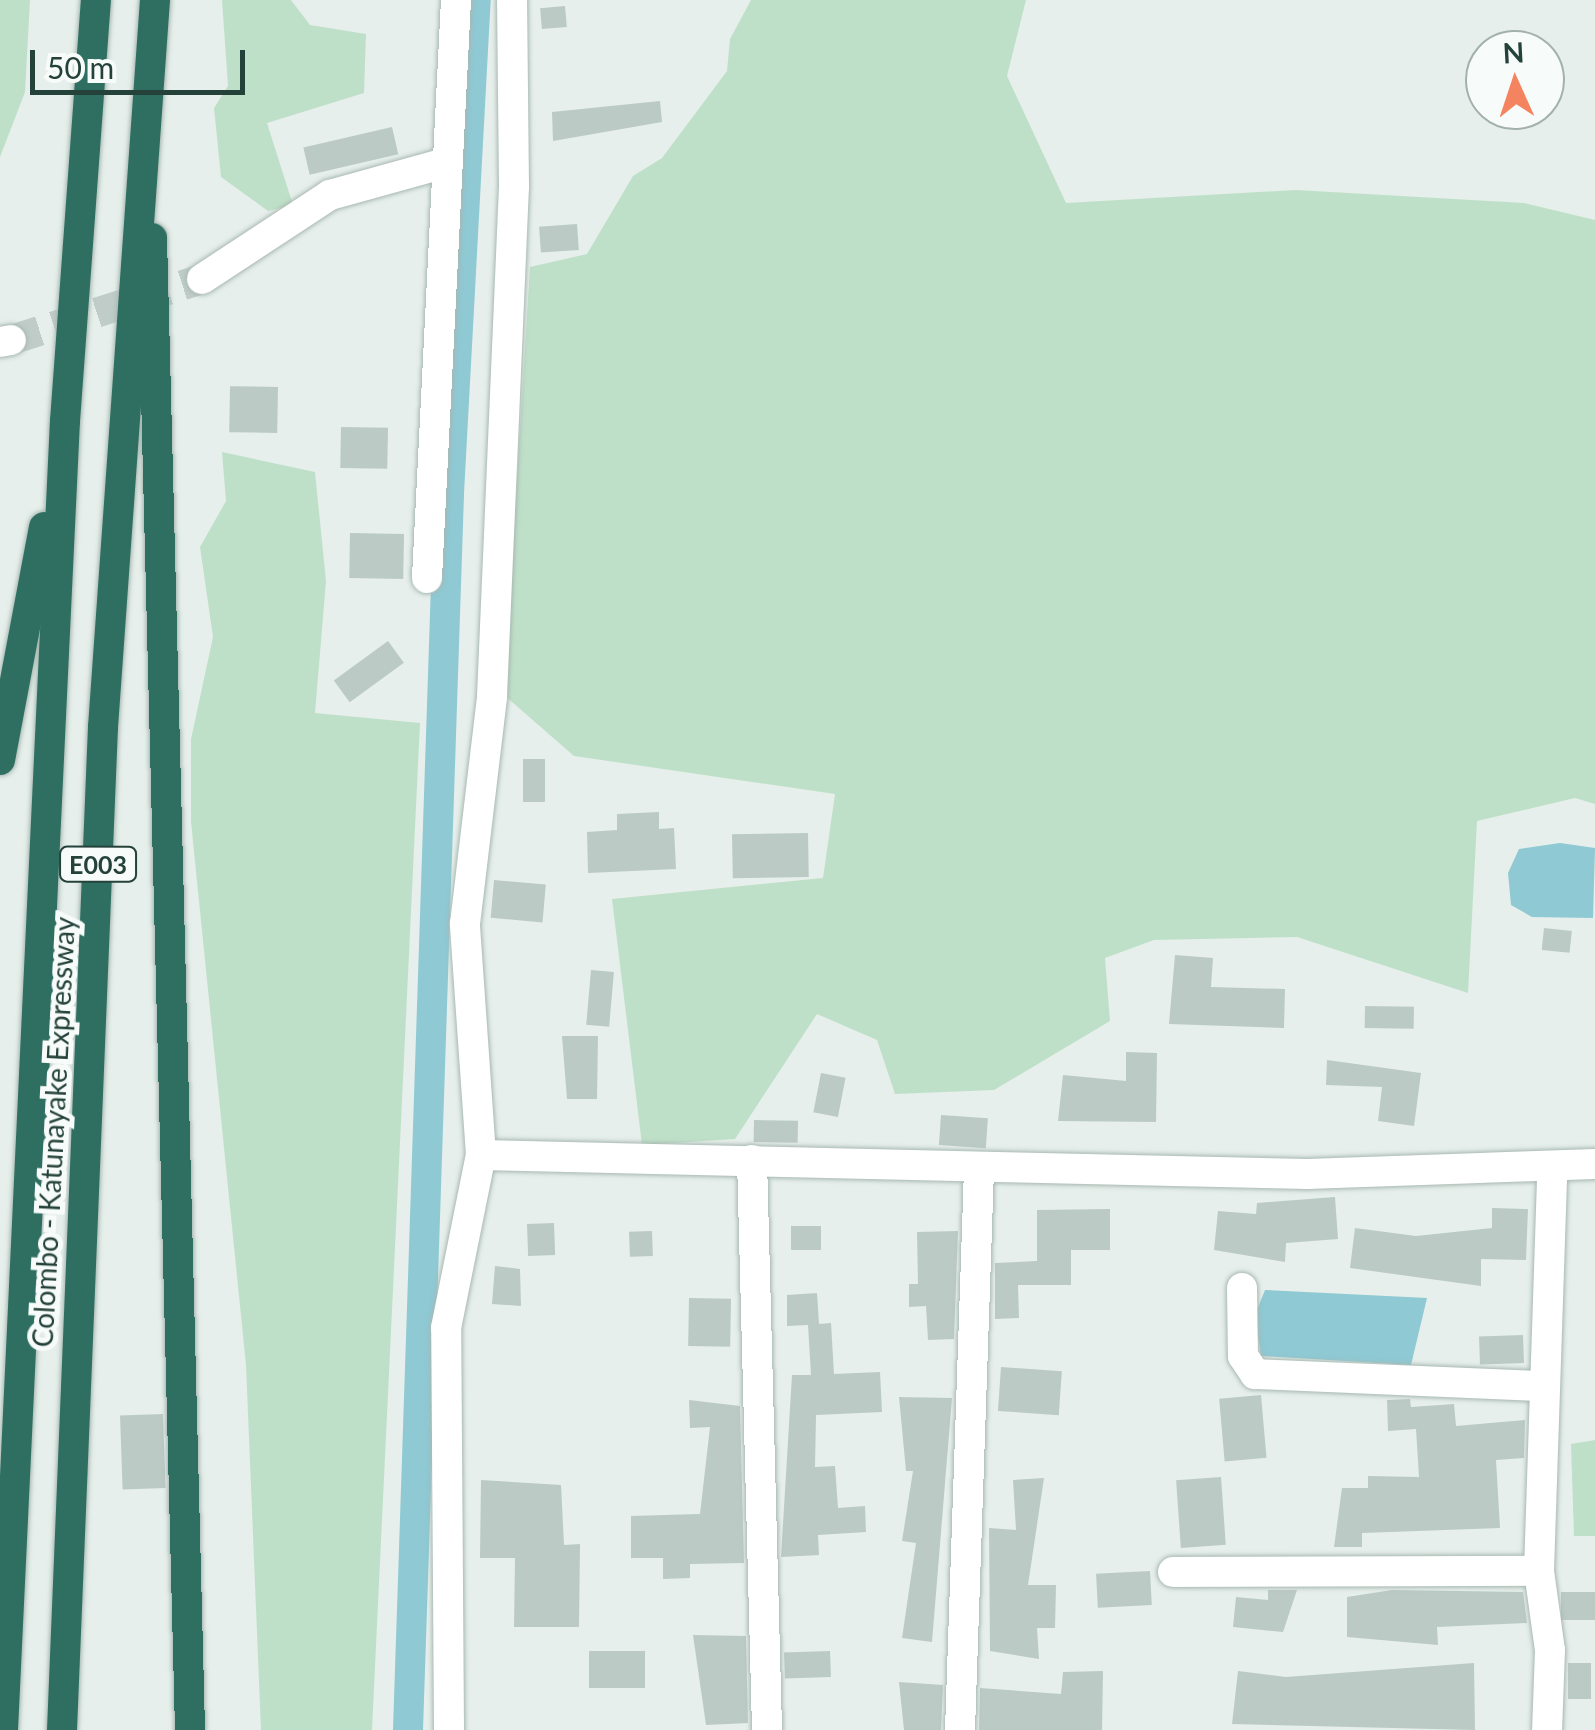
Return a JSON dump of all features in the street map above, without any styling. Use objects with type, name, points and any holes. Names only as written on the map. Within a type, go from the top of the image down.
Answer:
[{"type":"highway","name":"Colombo - Katunayake Expressway","points":[[4,1730],[65,421],[96,0]]},
{"type":"highway","name":"Colombo - Katunayake Expressway","points":[[62,1730],[104,708],[156,0]]},
{"type":"highway","points":[[148,80],[190,1730]]},
{"type":"highway","points":[[0,760],[65,421]]},
{"type":"street","points":[[427,578],[442,164],[456,0]]},
{"type":"street","points":[[449,1730],[446,1328],[480,1154],[465,924],[492,696],[514,187],[512,0]]},
{"type":"street","points":[[202,279],[330,195],[442,164]]},
{"type":"street","points":[[480,1154],[979,1169],[1552,1170],[1595,1164]]},
{"type":"street","points":[[752,1160],[767,1730]]},
{"type":"street","points":[[960,1730],[979,1169]]},
{"type":"street","points":[[1547,1730],[1550,1650],[1538,1570],[1552,1170]]},
{"type":"street","points":[[1242,1288],[1243,1356],[1255,1374],[1542,1386]]},
{"type":"street","points":[[1172,1572],[1538,1570]]},
{"type":"green space","points":[[0,0],[30,0],[25,92],[0,157]]},
{"type":"green space","points":[[222,0],[291,0],[310,25],[366,34],[364,93],[267,123],[293,205],[268,211],[221,177],[214,108],[228,86]]},
{"type":"green space","points":[[751,0],[1026,0],[1007,76],[1066,203],[1296,190],[1524,203],[1595,220],[1595,804],[1575,798],[1477,821],[1468,993],[1297,937],[1154,940],[1105,958],[1110,1021],[994,1090],[895,1094],[877,1040],[817,1014],[735,1139],[642,1145],[612,899],[823,878],[835,794],[574,756],[504,695],[530,267],[587,254],[633,176],[662,158],[727,71],[730,39]]},
{"type":"green space","points":[[222,452],[315,472],[326,581],[315,713],[420,723],[372,1730],[261,1730],[246,1365],[191,822],[191,739],[213,637],[200,547],[226,501]]},
{"type":"green space","points":[[1595,1440],[1595,1536],[1574,1536],[1571,1444]]},
{"type":"water","points":[[1560,843],[1595,848],[1593,918],[1532,917],[1511,905],[1508,873],[1519,849]]},
{"type":"water","points":[[1265,1290],[1427,1298],[1411,1365],[1261,1356],[1255,1315]]},
{"type":"building","points":[[565,6],[567,27],[542,29],[540,8]]},
{"type":"building","points":[[660,101],[662,122],[553,141],[552,112]]},
{"type":"building","points":[[392,127],[398,154],[310,175],[303,147]]},
{"type":"building","points":[[577,224],[579,250],[541,253],[539,227]]},
{"type":"building","points":[[230,386],[278,387],[277,433],[229,432]]},
{"type":"building","points":[[341,427],[388,428],[387,469],[340,468]]},
{"type":"building","points":[[350,533],[404,534],[403,579],[349,578]]},
{"type":"building","points":[[388,641],[404,663],[350,702],[334,680]]},
{"type":"building","points":[[523,759],[545,759],[545,802],[523,802]]},
{"type":"building","points":[[659,812],[659,829],[674,828],[676,869],[588,873],[587,832],[617,830],[617,814]]},
{"type":"building","points":[[808,833],[809,877],[733,878],[732,834]]},
{"type":"building","points":[[494,880],[546,885],[542,922],[491,918]]},
{"type":"building","points":[[1544,928],[1572,931],[1570,953],[1542,950]]},
{"type":"building","points":[[1175,955],[1213,958],[1211,987],[1285,989],[1284,1028],[1169,1024]]},
{"type":"building","points":[[591,970],[614,972],[609,1027],[586,1025]]},
{"type":"building","points":[[1365,1006],[1414,1007],[1414,1029],[1365,1028]]},
{"type":"building","points":[[562,1036],[598,1036],[597,1099],[567,1099]]},
{"type":"building","points":[[1126,1052],[1157,1053],[1156,1122],[1058,1121],[1063,1075],[1126,1081]]},
{"type":"building","points":[[1327,1060],[1421,1073],[1414,1126],[1378,1121],[1382,1087],[1326,1085]]},
{"type":"building","points":[[821,1073],[846,1078],[838,1117],[813,1112]]},
{"type":"building","points":[[941,1115],[988,1118],[986,1148],[939,1145]]},
{"type":"building","points":[[754,1120],[798,1121],[798,1143],[754,1142]]},
{"type":"building","points":[[1335,1197],[1338,1239],[1286,1243],[1285,1262],[1214,1250],[1218,1211],[1256,1214],[1257,1203]]},
{"type":"building","points":[[1492,1208],[1528,1209],[1526,1260],[1481,1259],[1481,1286],[1350,1268],[1355,1228],[1416,1236],[1492,1228]]},
{"type":"building","points":[[1110,1209],[1110,1250],[1071,1250],[1071,1285],[1018,1285],[1019,1318],[995,1319],[995,1263],[1037,1261],[1037,1210]]},
{"type":"building","points":[[554,1223],[555,1255],[528,1256],[527,1224]]},
{"type":"building","points":[[791,1226],[821,1226],[821,1250],[791,1250]]},
{"type":"building","points":[[652,1231],[653,1256],[630,1257],[629,1232]]},
{"type":"building","points":[[958,1231],[954,1339],[928,1340],[926,1306],[909,1307],[909,1284],[918,1284],[917,1232]]},
{"type":"building","points":[[495,1266],[520,1269],[521,1306],[492,1304]]},
{"type":"building","points":[[817,1293],[819,1324],[831,1323],[834,1374],[880,1372],[882,1412],[816,1415],[815,1467],[835,1466],[838,1508],[865,1506],[866,1532],[818,1535],[819,1555],[781,1557],[792,1375],[811,1375],[808,1325],[787,1326],[787,1295]]},
{"type":"building","points":[[689,1298],[731,1299],[730,1347],[688,1346]]},
{"type":"building","points":[[1523,1335],[1524,1363],[1480,1365],[1479,1337]]},
{"type":"building","points":[[1001,1367],[1062,1371],[1059,1415],[998,1411]]},
{"type":"building","points":[[1261,1395],[1266,1458],[1225,1461],[1219,1399]]},
{"type":"building","points":[[899,1397],[952,1398],[932,1642],[902,1638],[916,1543],[902,1541],[913,1471],[906,1471]]},
{"type":"building","points":[[1410,1399],[1411,1407],[1454,1404],[1456,1426],[1525,1420],[1524,1458],[1496,1460],[1500,1528],[1362,1533],[1362,1547],[1334,1547],[1342,1488],[1368,1488],[1368,1476],[1419,1477],[1416,1429],[1388,1431],[1387,1400]]},
{"type":"building","points":[[689,1400],[740,1406],[744,1563],[690,1564],[690,1578],[663,1579],[663,1558],[631,1558],[631,1516],[700,1514],[710,1427],[690,1428]]},
{"type":"building","points":[[163,1414],[166,1488],[123,1489],[120,1416]]},
{"type":"building","points":[[1221,1477],[1226,1545],[1181,1548],[1176,1480]]},
{"type":"building","points":[[1044,1478],[1028,1585],[1056,1585],[1055,1628],[1037,1628],[1039,1659],[990,1651],[989,1528],[1016,1530],[1013,1480]]},
{"type":"building","points":[[481,1480],[561,1485],[564,1545],[580,1544],[579,1627],[514,1627],[515,1558],[480,1558]]},
{"type":"building","points":[[1150,1571],[1152,1605],[1098,1608],[1096,1574]]},
{"type":"building","points":[[1268,1590],[1297,1590],[1283,1632],[1233,1627],[1236,1597],[1268,1600]]},
{"type":"building","points":[[1392,1590],[1523,1592],[1527,1623],[1437,1627],[1438,1645],[1347,1637],[1347,1597]]},
{"type":"building","points":[[1561,1592],[1595,1592],[1595,1620],[1561,1620]]},
{"type":"building","points":[[693,1635],[746,1636],[748,1723],[706,1725]]},
{"type":"building","points":[[589,1651],[645,1651],[645,1688],[589,1688]]},
{"type":"building","points":[[830,1651],[831,1677],[785,1679],[784,1653]]},
{"type":"building","points":[[1474,1663],[1475,1730],[1232,1724],[1238,1671],[1286,1677]]},
{"type":"building","points":[[1568,1663],[1591,1663],[1591,1699],[1568,1699]]},
{"type":"building","points":[[1103,1671],[1102,1730],[979,1730],[980,1688],[1061,1694],[1063,1672]]},
{"type":"building","points":[[899,1682],[943,1685],[941,1730],[904,1730]]},
{"type":"waterway","points":[[408,1730],[449,493],[476,0]]},
{"type":"tunnel","points":[[11,340],[202,279]]}]
